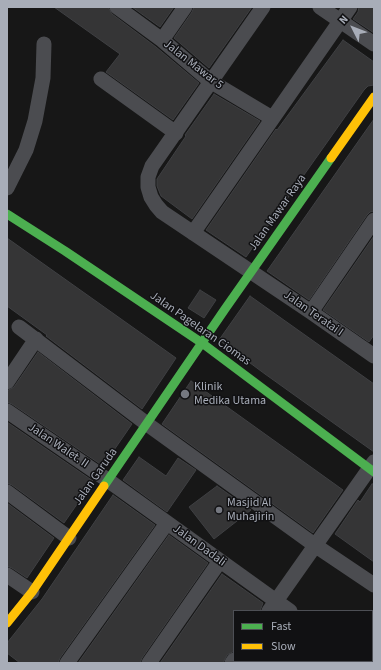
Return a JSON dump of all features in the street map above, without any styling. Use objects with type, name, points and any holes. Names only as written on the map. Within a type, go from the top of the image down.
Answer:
[{"type":"street","name":"Jalan Mawar 5","points":[[117,7],[162,40],[210,81],[272,118]]},
{"type":"street","points":[[162,40],[185,7]]},
{"type":"street","name":"Jalan Teratai I","points":[[263,7],[152,166],[148,177],[148,187],[151,197],[162,212],[372,352]]},
{"type":"street","points":[[320,7],[374,44]]},
{"type":"street","points":[[193,233],[350,7]]},
{"type":"street","points":[[7,188],[26,150],[35,121],[43,78],[44,44]]},
{"type":"street","points":[[101,79],[176,133]]},
{"type":"street","name":"Jalan Mawar Raya","points":[[202,343],[374,97]]},
{"type":"street","name":"Jalan Pagelaran Ciomas","points":[[7,214],[202,343],[372,468]]},
{"type":"street","points":[[311,312],[374,220]]},
{"type":"street","points":[[19,327],[147,424],[316,546],[374,585]]},
{"type":"street","points":[[7,382],[36,339]]},
{"type":"street","name":"Jalan Garuda","points":[[7,623],[32,592],[202,343]]},
{"type":"street","name":"Jalan Walet. II","points":[[7,411],[109,481]]},
{"type":"street","points":[[272,606],[372,468]]},
{"type":"street","name":"Jalan Dadali","points":[[109,481],[220,561],[272,606],[286,610]]},
{"type":"street","points":[[7,492],[69,538]]},
{"type":"street","points":[[67,663],[167,523]]},
{"type":"street","points":[[149,663],[220,561]]},
{"type":"street","points":[[7,575],[32,592]]},
{"type":"building","points":[[54,7],[108,7],[112,14],[156,47],[199,83],[173,120],[106,72],[120,54]]},
{"type":"building","points":[[132,7],[174,7],[160,27]]},
{"type":"building","points":[[194,7],[252,7],[209,68],[174,38]]},
{"type":"building","points":[[359,7],[374,7],[374,33],[353,19],[358,12]]},
{"type":"building","points":[[343,40],[374,62],[374,85],[368,86],[364,90],[246,257],[206,230],[276,129],[277,130]]},
{"type":"building","points":[[214,94],[260,121],[192,219],[161,196],[157,186],[157,179],[186,136],[185,135]]},
{"type":"building","points":[[374,119],[374,211],[367,215],[309,300],[267,271]]},
{"type":"building","points":[[374,236],[374,335],[369,342],[323,310]]},
{"type":"building","points":[[7,238],[176,358],[142,409],[46,336],[47,335],[7,306]]},
{"type":"building","points":[[200,290],[216,300],[204,318],[188,308]]},
{"type":"building","points":[[250,296],[374,384],[374,452],[219,340]]},
{"type":"building","points":[[38,352],[132,424],[103,466],[7,402],[7,391],[14,387]]},
{"type":"building","points":[[191,381],[343,490],[313,533],[162,424]]},
{"type":"building","points":[[7,422],[93,481],[64,523],[12,485],[7,483]]},
{"type":"building","points":[[139,457],[166,476],[178,458],[196,470],[167,512],[123,480]]},
{"type":"building","points":[[372,484],[374,484],[374,562],[335,534],[358,500],[360,502]]},
{"type":"building","name":"Masjid Al Muhajirin","points":[[217,486],[251,510],[214,539],[189,507]]},
{"type":"building","points":[[113,495],[155,525],[60,658],[58,663],[20,663],[7,653],[7,643],[42,599]]},
{"type":"building","points":[[7,503],[54,538],[27,578],[7,566]]},
{"type":"building","points":[[169,535],[208,563],[140,663],[78,663]]},
{"type":"building","points":[[222,574],[263,603],[260,610],[233,610],[233,652],[227,655],[223,663],[160,663]]},
{"type":"traffic: fast","points":[[104,486],[225,309],[331,158]]},
{"type":"traffic: fast","points":[[7,214],[202,343],[374,472]]},
{"type":"traffic: slow","points":[[331,158],[374,97]]},
{"type":"traffic: slow","points":[[7,623],[32,592],[104,486]]},
{"type":"place","name":"Klinik Medika Utama","points":[[185,394]]},
{"type":"place","name":"Masjid Al Muhajirin","points":[[219,510]]}]
